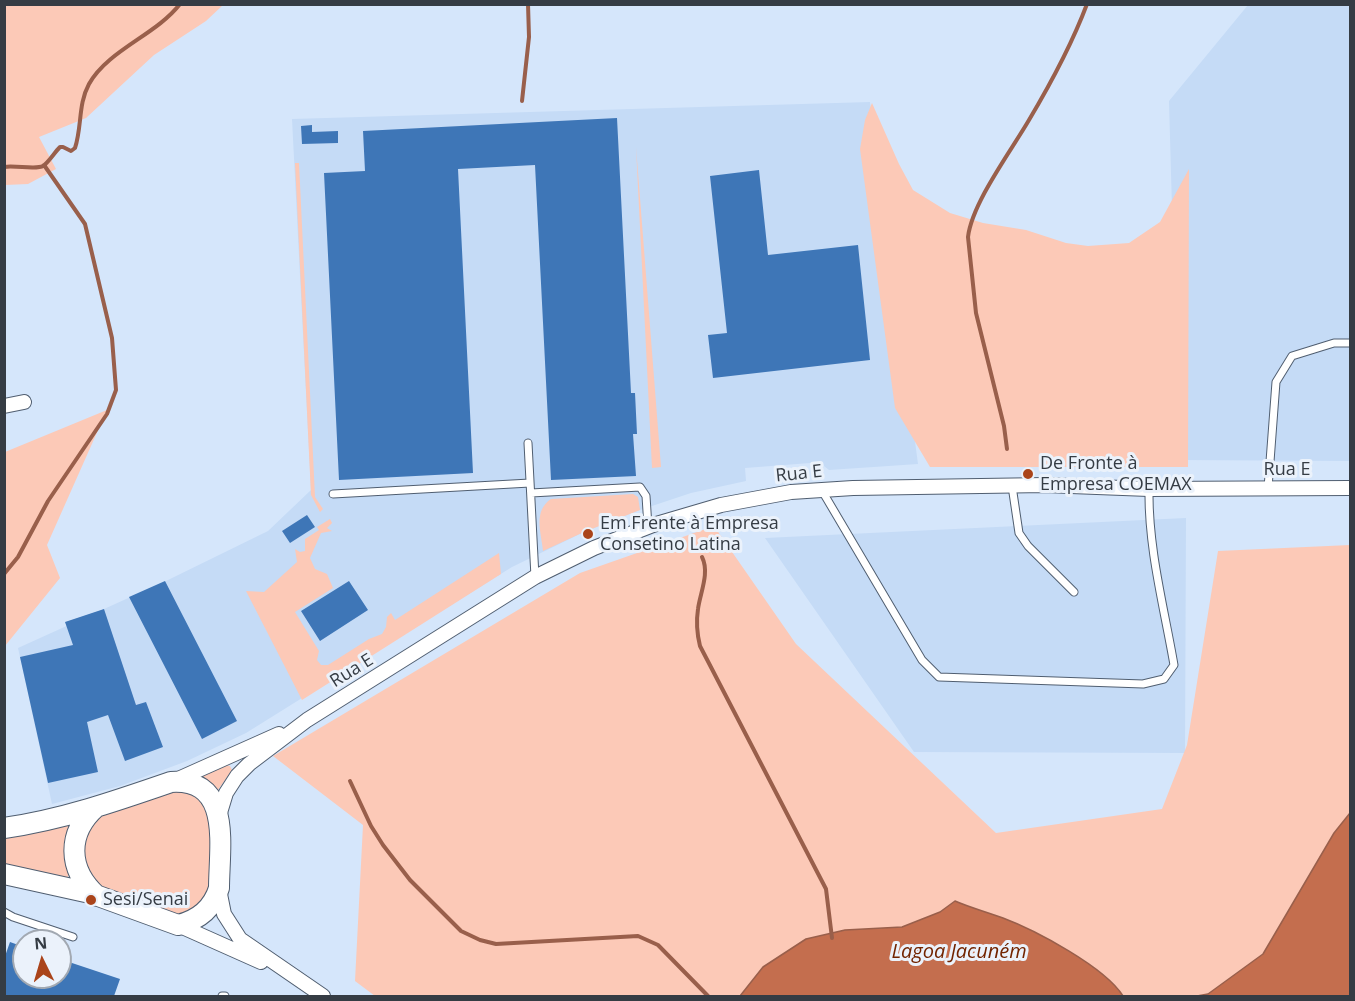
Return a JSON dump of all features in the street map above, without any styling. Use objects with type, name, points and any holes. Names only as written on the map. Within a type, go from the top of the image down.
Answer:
[{"type":"street","points":[[4,406],[24,402]]},
{"type":"street","name":"Rua E","points":[[219,816],[226,793],[237,776],[249,764],[307,720],[535,577],[594,548],[687,514],[744,501],[821,489],[1012,486],[1149,489],[1350,488]]},
{"type":"street","name":"Rua E","points":[[171,782],[307,720]]},
{"type":"street","points":[[4,828],[96,807],[171,782],[188,783],[204,791],[214,802],[219,816],[219,888],[224,914],[233,932],[320,996]]},
{"type":"street","points":[[96,807],[83,822],[75,841],[74,851],[80,876],[97,896]]},
{"type":"street","points":[[4,874],[97,896],[178,924],[291,976]]},
{"type":"street","points":[[178,924],[193,921],[205,912],[216,897],[219,888]]},
{"type":"lane","points":[[1268,488],[1276,382],[1292,356],[1334,343],[1350,343]]},
{"type":"lane","points":[[528,443],[535,577]]},
{"type":"lane","points":[[333,494],[530,483]]},
{"type":"lane","points":[[1012,486],[1019,533],[1028,546],[1074,592]]},
{"type":"lane","points":[[531,493],[640,487],[646,496],[648,527]]},
{"type":"lane","points":[[821,489],[922,660],[939,677],[1143,684],[1164,679],[1174,665],[1154,558],[1149,489]]},
{"type":"lane","points":[[4,912],[73,937]]},
{"type":"shaded area","points":[[4,5],[223,5],[206,21],[154,55],[86,118],[39,137],[56,169],[28,184],[5,185]]},
{"type":"shaded area","points":[[1248,5],[1350,5],[1350,461],[1179,460],[1169,101]]},
{"type":"shaded area","points":[[870,102],[918,464],[829,470],[823,462],[745,468],[746,481],[691,493],[637,511],[584,532],[512,567],[246,733],[187,761],[120,786],[52,804],[18,648],[168,580],[268,531],[311,490],[292,119]]},
{"type":"shaded area","points":[[872,103],[913,190],[950,213],[983,223],[1026,230],[1066,243],[1088,246],[1129,243],[1160,222],[1189,169],[1188,467],[930,467],[895,408],[860,149],[865,120]]},
{"type":"shaded area","points":[[636,147],[661,467],[652,468]]},
{"type":"shaded area","points":[[295,163],[299,163],[315,497],[323,509],[320,512],[311,495]]},
{"type":"shaded area","points":[[107,410],[47,545],[60,578],[5,646],[5,452]]},
{"type":"shaded area","points":[[633,494],[638,497],[640,510],[543,551],[540,516],[545,504],[551,499]]},
{"type":"shaded area","points":[[1186,518],[1185,753],[914,752],[765,538]]},
{"type":"shaded area","points":[[330,519],[332,523],[327,528],[332,531],[321,533],[310,558],[315,569],[327,574],[333,588],[295,612],[319,651],[317,660],[321,665],[328,665],[369,639],[382,634],[386,627],[387,617],[391,613],[395,620],[499,553],[501,574],[302,700],[246,591],[264,592],[297,562],[295,549],[300,552],[305,551],[305,539],[319,530],[317,527]]},
{"type":"shaded area","points":[[714,526],[796,644],[996,833],[1162,809],[1187,745],[1218,551],[1350,545],[1350,813],[1334,833],[1263,954],[1208,994],[1197,996],[1123,996],[1101,973],[1050,940],[1003,918],[955,901],[940,912],[902,927],[845,930],[763,967],[740,996],[375,996],[355,981],[363,825],[273,756],[580,573]]},
{"type":"shaded area","points":[[226,765],[232,770],[218,790],[216,791],[201,780],[204,775]]},
{"type":"shaded area","points":[[170,790],[193,792],[211,815],[212,883],[203,903],[184,914],[169,913],[103,887],[90,876],[81,854],[88,829],[99,817]]},
{"type":"shaded area","points":[[67,821],[72,824],[66,862],[69,875],[67,879],[5,866],[5,834]]},
{"type":"water","points":[[1350,813],[1350,996],[1197,996],[1208,994],[1263,954],[1334,833]]},
{"type":"water","name":"Lagoa Jacuném","points":[[955,901],[1003,918],[1050,940],[1101,973],[1123,996],[740,996],[763,967],[806,939],[845,930],[902,927],[940,912]]},
{"type":"building","points":[[617,118],[631,393],[635,393],[637,434],[633,434],[636,476],[551,480],[535,165],[458,169],[473,473],[339,480],[324,173],[365,171],[363,131]]},
{"type":"building","points":[[312,125],[312,132],[338,131],[338,143],[302,144],[301,126]]},
{"type":"building","points":[[759,170],[768,255],[858,245],[870,360],[713,378],[708,335],[727,333],[710,176]]},
{"type":"building","points":[[307,515],[315,527],[290,543],[282,531]]},
{"type":"building","points":[[165,581],[237,721],[202,739],[129,597]]},
{"type":"building","points":[[349,581],[368,610],[320,641],[301,611]]},
{"type":"building","points":[[104,609],[136,705],[146,702],[163,747],[125,761],[108,715],[87,722],[98,772],[48,783],[20,657],[73,645],[65,622]]},
{"type":"building","points":[[10,942],[12,943],[12,989],[72,989],[72,963],[120,979],[114,996],[4,996],[4,959]]},
{"type":"waterway","points":[[4,167],[40,167],[60,147],[71,151],[75,148],[83,99],[97,72],[120,52],[158,25],[180,4]]},
{"type":"waterway","points":[[522,101],[529,37],[528,4]]},
{"type":"waterway","points":[[1007,449],[1004,426],[976,313],[968,237],[971,223],[984,193],[1053,78],[1087,4]]},
{"type":"waterway","points":[[4,574],[18,557],[48,501],[107,414],[116,390],[112,338],[85,224],[44,165]]},
{"type":"waterway","points":[[702,557],[705,576],[697,619],[700,646],[826,889],[832,938]]},
{"type":"waterway","points":[[350,781],[371,826],[383,845],[410,880],[461,931],[480,940],[496,944],[638,936],[658,945],[708,996]]},
{"type":"place","name":"De Fronte à Empresa COEMAX","points":[[1028,474]]},
{"type":"place","name":"Em Frente à Empresa Consetino Latina","points":[[588,534]]},
{"type":"place","name":"Sesi/Senai","points":[[91,900]]}]
